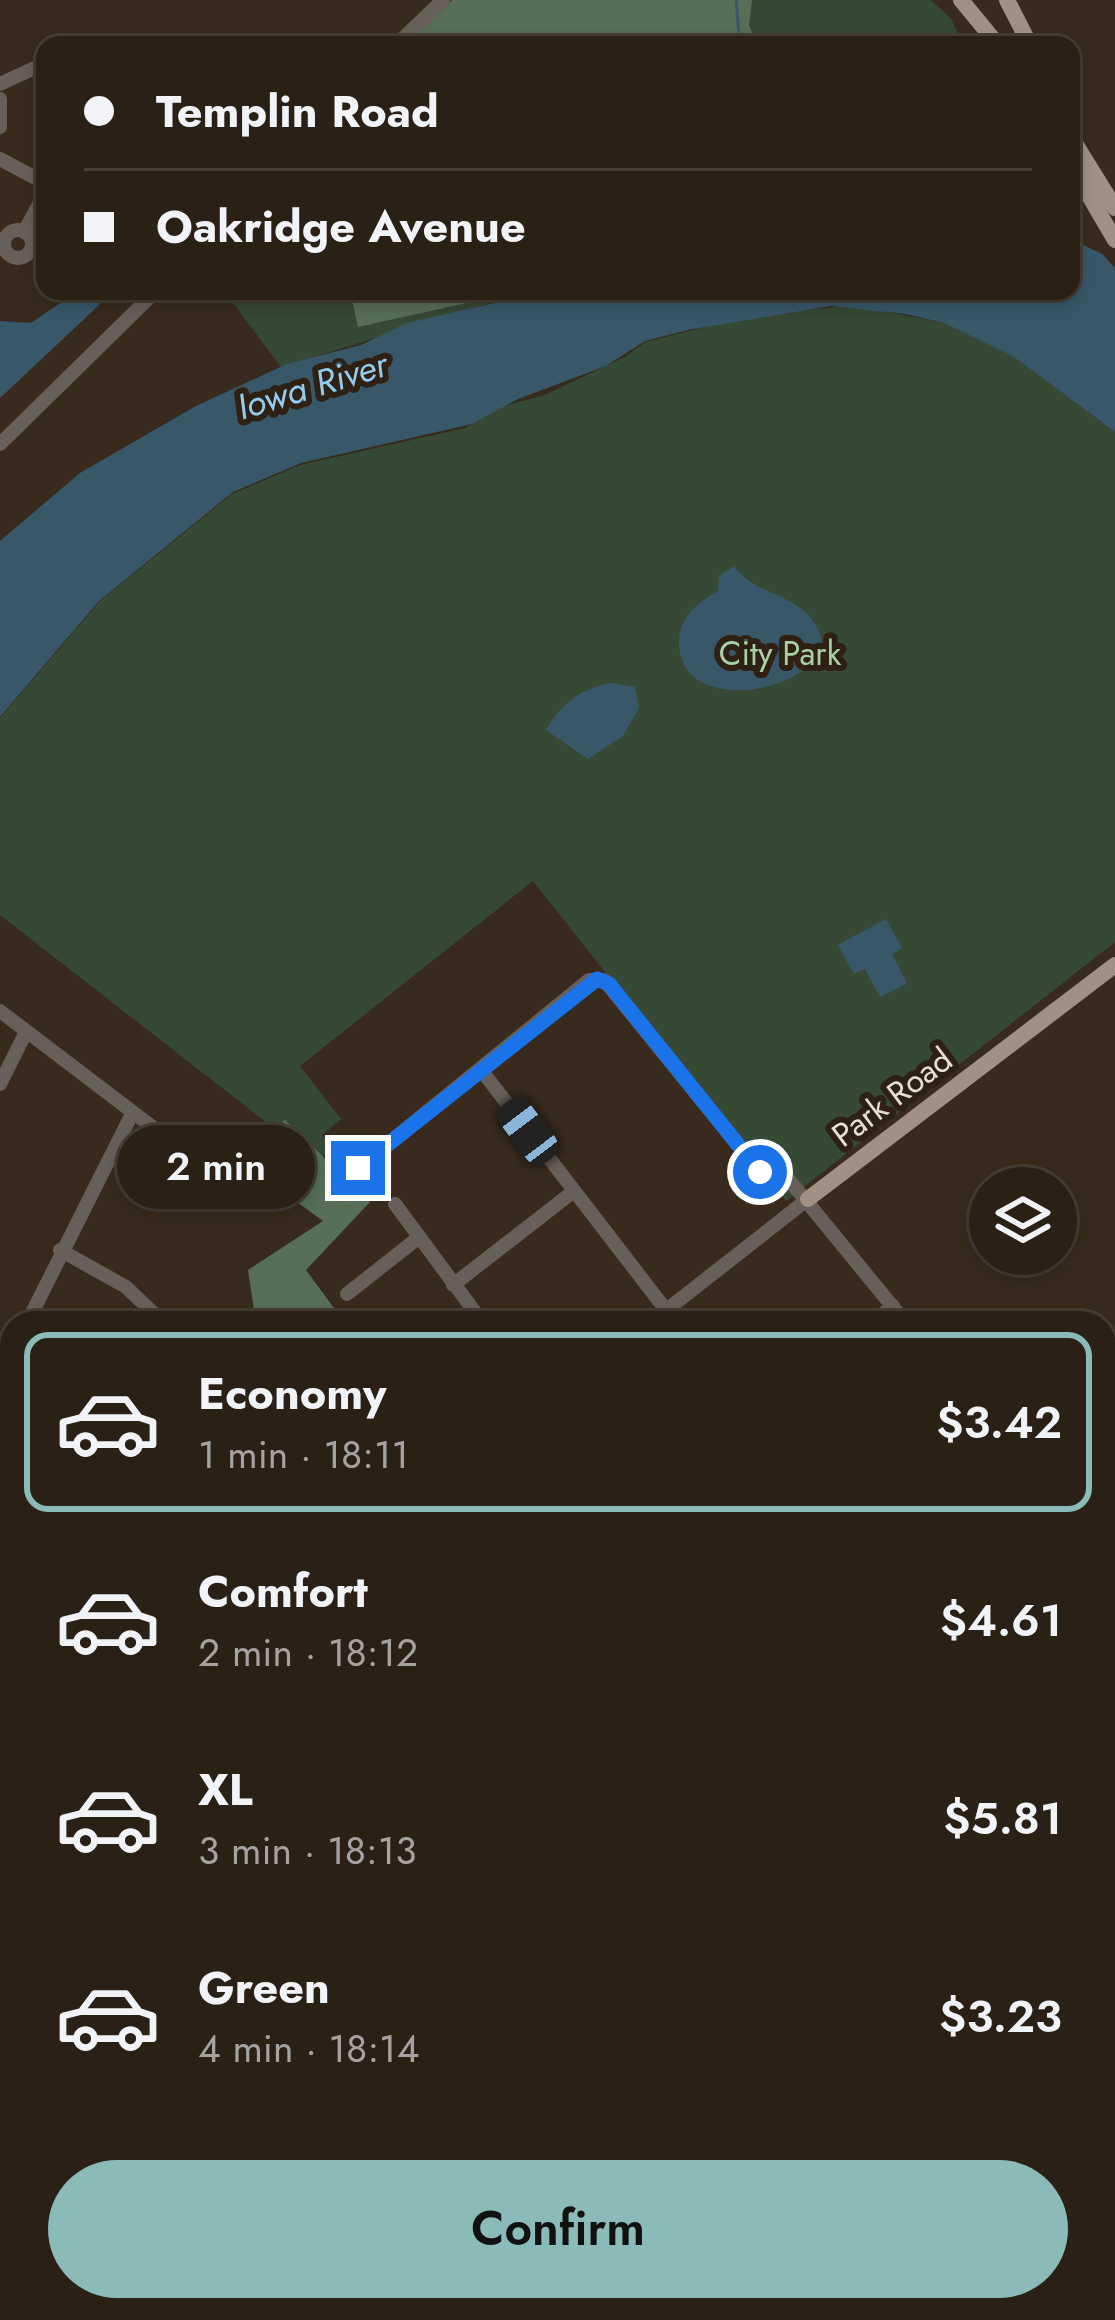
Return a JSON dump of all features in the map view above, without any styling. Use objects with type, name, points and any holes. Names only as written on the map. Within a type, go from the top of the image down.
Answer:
[{"type":"main road","points":[[961,0],[991,36]]},
{"type":"main road","points":[[1007,0],[1025,36]]},
{"type":"main road","points":[[1080,152],[1115,208]]},
{"type":"main road","points":[[1080,180],[1115,240]]},
{"type":"main road","name":"Park Road","points":[[808,1199],[1115,965]]},
{"type":"street","points":[[405,36],[443,0]]},
{"type":"street","points":[[0,84],[36,64]]},
{"type":"street","points":[[0,98],[0,127]]},
{"type":"street","points":[[0,159],[36,178]]},
{"type":"street","points":[[24,232],[36,210]]},
{"type":"street","points":[[0,444],[147,300]]},
{"type":"street","points":[[358,1168],[590,980],[609,984],[760,1172],[785,1175],[896,1311]]},
{"type":"street","points":[[0,1012],[243,1196]]},
{"type":"street","points":[[0,1084],[26,1032]]},
{"type":"street","points":[[482,1072],[666,1310]]},
{"type":"street","points":[[32,1311],[132,1114]]},
{"type":"street","points":[[453,1285],[574,1191]]},
{"type":"street","name":"Park Road","points":[[666,1310],[808,1199]]},
{"type":"street","points":[[394,1204],[474,1311]]},
{"type":"street","points":[[347,1294],[418,1238]]},
{"type":"street","points":[[60,1250],[116,1280],[151,1311]]},
{"type":"street","points":[[886,1311],[892,1306]]},
{"type":"green space","points":[[452,0],[752,0],[749,25],[753,36],[414,36]]},
{"type":"green space","points":[[460,0],[931,0],[951,19],[960,36],[424,36]]},
{"type":"green space","points":[[231,300],[500,300],[281,367]]},
{"type":"green space","points":[[352,300],[480,300],[358,327]]},
{"type":"green space","name":"City Park","points":[[851,305],[944,323],[1014,357],[1115,432],[1115,942],[786,1201],[533,881],[300,1066],[341,1119],[322,1135],[342,1158],[336,1164],[327,1153],[316,1161],[0,915],[0,718],[100,601],[232,494],[300,465],[465,428],[503,406],[542,396],[625,357],[645,342],[746,317]]},
{"type":"green space","points":[[284,1119],[370,1202],[306,1270],[336,1311],[254,1311],[248,1270],[323,1221],[263,1177]]},
{"type":"water","name":"Iowa River","points":[[1080,243],[1102,254],[1115,268],[1115,432],[1014,357],[944,323],[831,306],[688,330],[645,341],[606,366],[518,399],[472,424],[301,463],[233,492],[99,601],[0,717],[0,541],[80,473],[196,406],[287,364],[361,345],[407,323],[507,300],[1080,300]]},
{"type":"water","points":[[65,300],[104,300],[0,398],[0,321],[31,323]]},
{"type":"water","points":[[734,566],[754,584],[802,609],[819,632],[819,651],[806,668],[783,681],[728,690],[703,683],[685,666],[679,639],[683,624],[718,591],[719,576]]},
{"type":"water","points":[[612,683],[635,687],[639,708],[623,736],[588,759],[546,730],[574,698]]},
{"type":"water","points":[[886,919],[902,948],[892,954],[907,983],[880,997],[865,969],[854,974],[838,945]]},
{"type":"waterway","points":[[736,0],[739,36]]},
{"type":"route","points":[[358,1168],[597,979],[609,984],[760,1172]]}]
